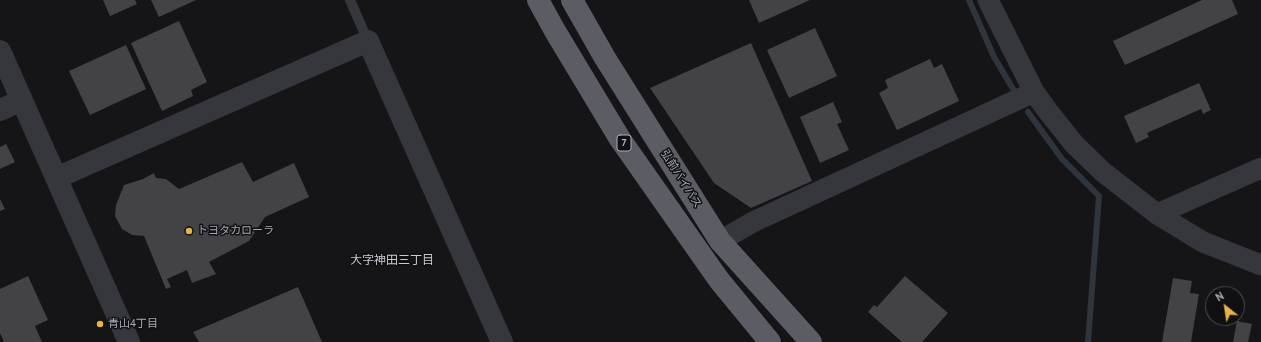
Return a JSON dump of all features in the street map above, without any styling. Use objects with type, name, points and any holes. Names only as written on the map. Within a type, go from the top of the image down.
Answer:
[{"type":"highway","name":"7","points":[[538,0],[620,139],[719,280],[770,342]]},
{"type":"highway","name":"弘前バイパス","points":[[572,0],[605,58],[720,241],[811,342]]},
{"type":"highway","points":[[746,270],[823,342]]},
{"type":"highway","points":[[719,280],[758,342]]},
{"type":"street","points":[[988,0],[1034,92],[1074,144],[1103,172],[1157,214],[1203,242],[1261,265]]},
{"type":"street","points":[[56,178],[368,41],[502,342]]},
{"type":"street","points":[[0,51],[129,342]]},
{"type":"street","points":[[720,241],[753,222],[1034,92]]},
{"type":"street","points":[[0,110],[22,100]]},
{"type":"street","points":[[1157,214],[1261,168]]},
{"type":"lane","points":[[350,0],[368,41]]},
{"type":"building","points":[[103,0],[135,0],[137,4],[110,16]]},
{"type":"building","points":[[151,0],[196,0],[159,17]]},
{"type":"building","points":[[749,0],[810,0],[759,23]]},
{"type":"building","points":[[1202,0],[1232,0],[1238,14],[1125,65],[1113,41]]},
{"type":"building","points":[[179,21],[207,82],[191,90],[193,96],[162,111],[131,43]]},
{"type":"building","points":[[815,28],[837,76],[789,98],[767,50]]},
{"type":"building","points":[[751,43],[812,181],[751,208],[714,183],[650,88]]},
{"type":"building","points":[[126,45],[146,89],[90,115],[69,71]]},
{"type":"building","points":[[930,59],[934,68],[942,64],[959,101],[897,130],[879,93],[888,88],[885,80]]},
{"type":"building","points":[[1199,83],[1211,110],[1203,114],[1201,109],[1147,133],[1149,137],[1136,143],[1124,116]]},
{"type":"building","points":[[833,102],[842,122],[837,124],[849,150],[820,163],[800,117]]},
{"type":"building","points":[[6,144],[15,162],[0,169],[0,147]]},
{"type":"building","points":[[242,162],[253,182],[294,163],[309,197],[265,217],[249,241],[209,262],[216,274],[192,283],[187,270],[167,279],[171,287],[166,289],[144,236],[132,235],[122,229],[115,216],[116,205],[124,185],[143,179],[154,173],[156,178],[166,179],[179,189]]},
{"type":"building","points":[[0,199],[5,209],[0,211]]},
{"type":"building","points":[[28,276],[48,320],[35,326],[42,342],[4,342],[0,333],[0,289]]},
{"type":"building","points":[[905,276],[948,313],[922,342],[902,342],[868,312],[874,305],[877,307]]},
{"type":"building","points":[[1173,278],[1192,281],[1190,293],[1199,294],[1191,342],[1162,342]]},
{"type":"building","points":[[298,287],[322,342],[199,342],[193,332]]},
{"type":"building","points":[[1245,323],[1252,324],[1248,342],[1233,342],[1236,326],[1245,326]]},
{"type":"waterway","points":[[969,0],[994,57],[1013,89]]},
{"type":"waterway","points":[[1028,112],[1062,159],[1099,196],[1088,342]]},
{"type":"place","name":"トヨタカローラ","points":[[189,231]]},
{"type":"place","name":"青山4丁目","points":[[100,324]]},
{"type":"district","name":"大字神田三丁目","points":[[392,261]]}]
